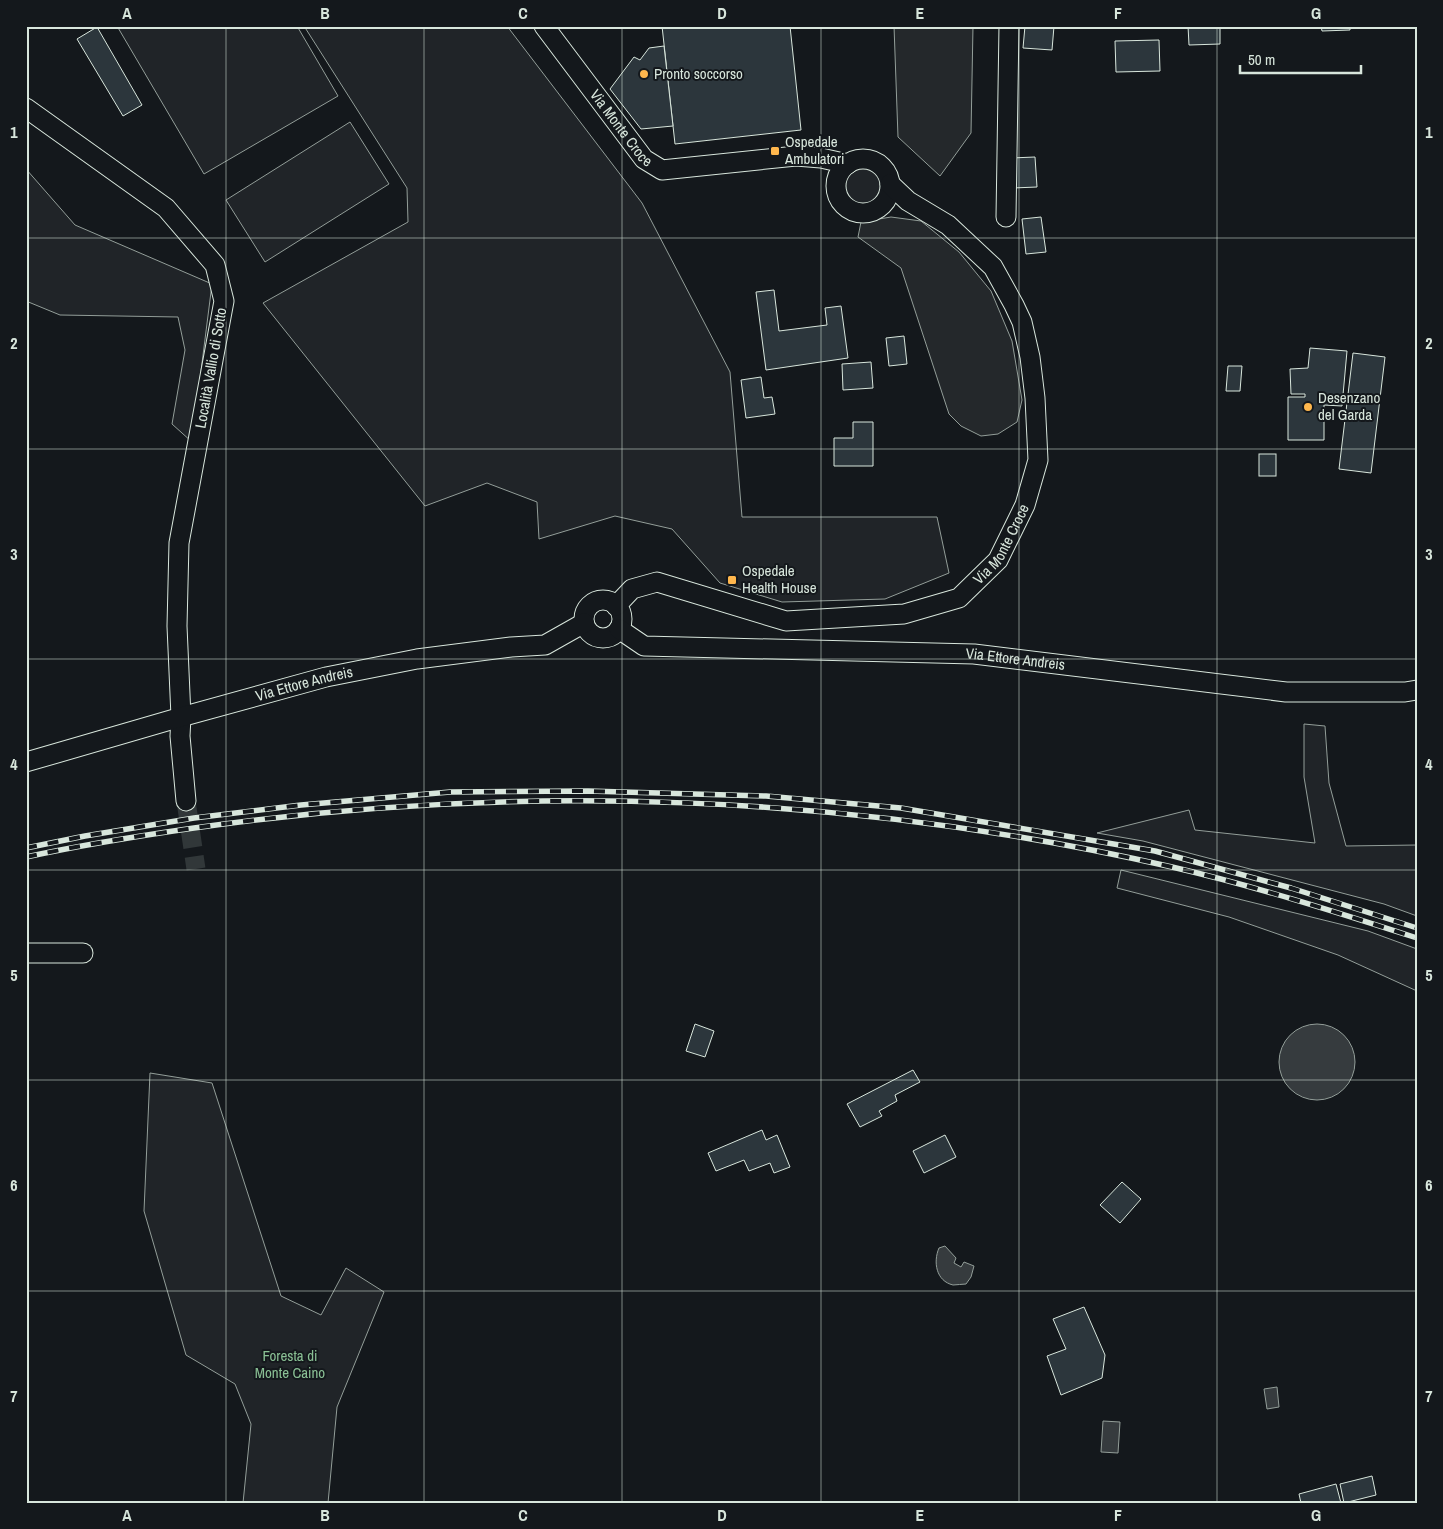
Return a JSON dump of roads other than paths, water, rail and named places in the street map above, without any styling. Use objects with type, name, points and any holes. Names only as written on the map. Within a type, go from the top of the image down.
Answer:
[{"type":"street","name":"Via Monte Croce","points":[[544,26],[644,159],[662,170],[796,156],[821,158],[848,164]]},
{"type":"street","points":[[1006,217],[1008,26]]},
{"type":"street","name":"Località Vallio di Sotto","points":[[26,108],[166,208],[215,265],[224,301],[179,543],[177,626],[181,716],[180,736],[186,802]]},
{"type":"street","points":[[821,158],[837,181]]},
{"type":"street","points":[[856,160],[873,160],[886,171],[888,192],[882,206],[871,212],[862,213],[854,211],[842,202],[838,196],[837,181],[839,173],[848,164],[856,160]]},
{"type":"street","name":"Via Monte Croce","points":[[616,606],[632,589],[657,582],[786,621],[904,614],[959,598],[998,560],[1025,505],[1038,460],[1036,398],[1030,357],[1022,322],[993,267],[948,224],[888,192]]},
{"type":"street","points":[[604,600],[616,606],[622,621],[614,634],[600,638],[587,630],[584,616],[591,604],[604,600]]},
{"type":"street","name":"Via Ettore Andreis","points":[[26,762],[181,716],[326,677],[417,658],[510,647],[545,645],[584,623]]},
{"type":"street","name":"Via Ettore Andreis","points":[[619,628],[644,646],[974,654],[1286,692],[1405,692],[1417,690]]},
{"type":"street","points":[[26,953],[83,953]]},
{"type":"tunnel","points":[[186,801],[196,869]]},
{"type":"railway","points":[[26,848],[194,818],[301,805],[450,792],[588,791],[766,796],[901,808],[1155,851],[1291,888],[1417,928]]},
{"type":"railway","points":[[26,857],[194,828],[316,813],[438,804],[561,801],[684,803],[807,810],[930,824],[1051,842],[1172,867],[1234,882],[1417,938]]},
{"type":"place","name":"Pronto soccorso","points":[[644,74]]},
{"type":"place","name":"Ospedale Ambulatori","points":[[775,151]]},
{"type":"place","name":"Desenzano del Garda","points":[[1308,407]]},
{"type":"place","name":"Ospedale Health House","points":[[732,580]]},
{"type":"park label","name":"Foresta di Monte Caino","points":[[290,1364]]}]
